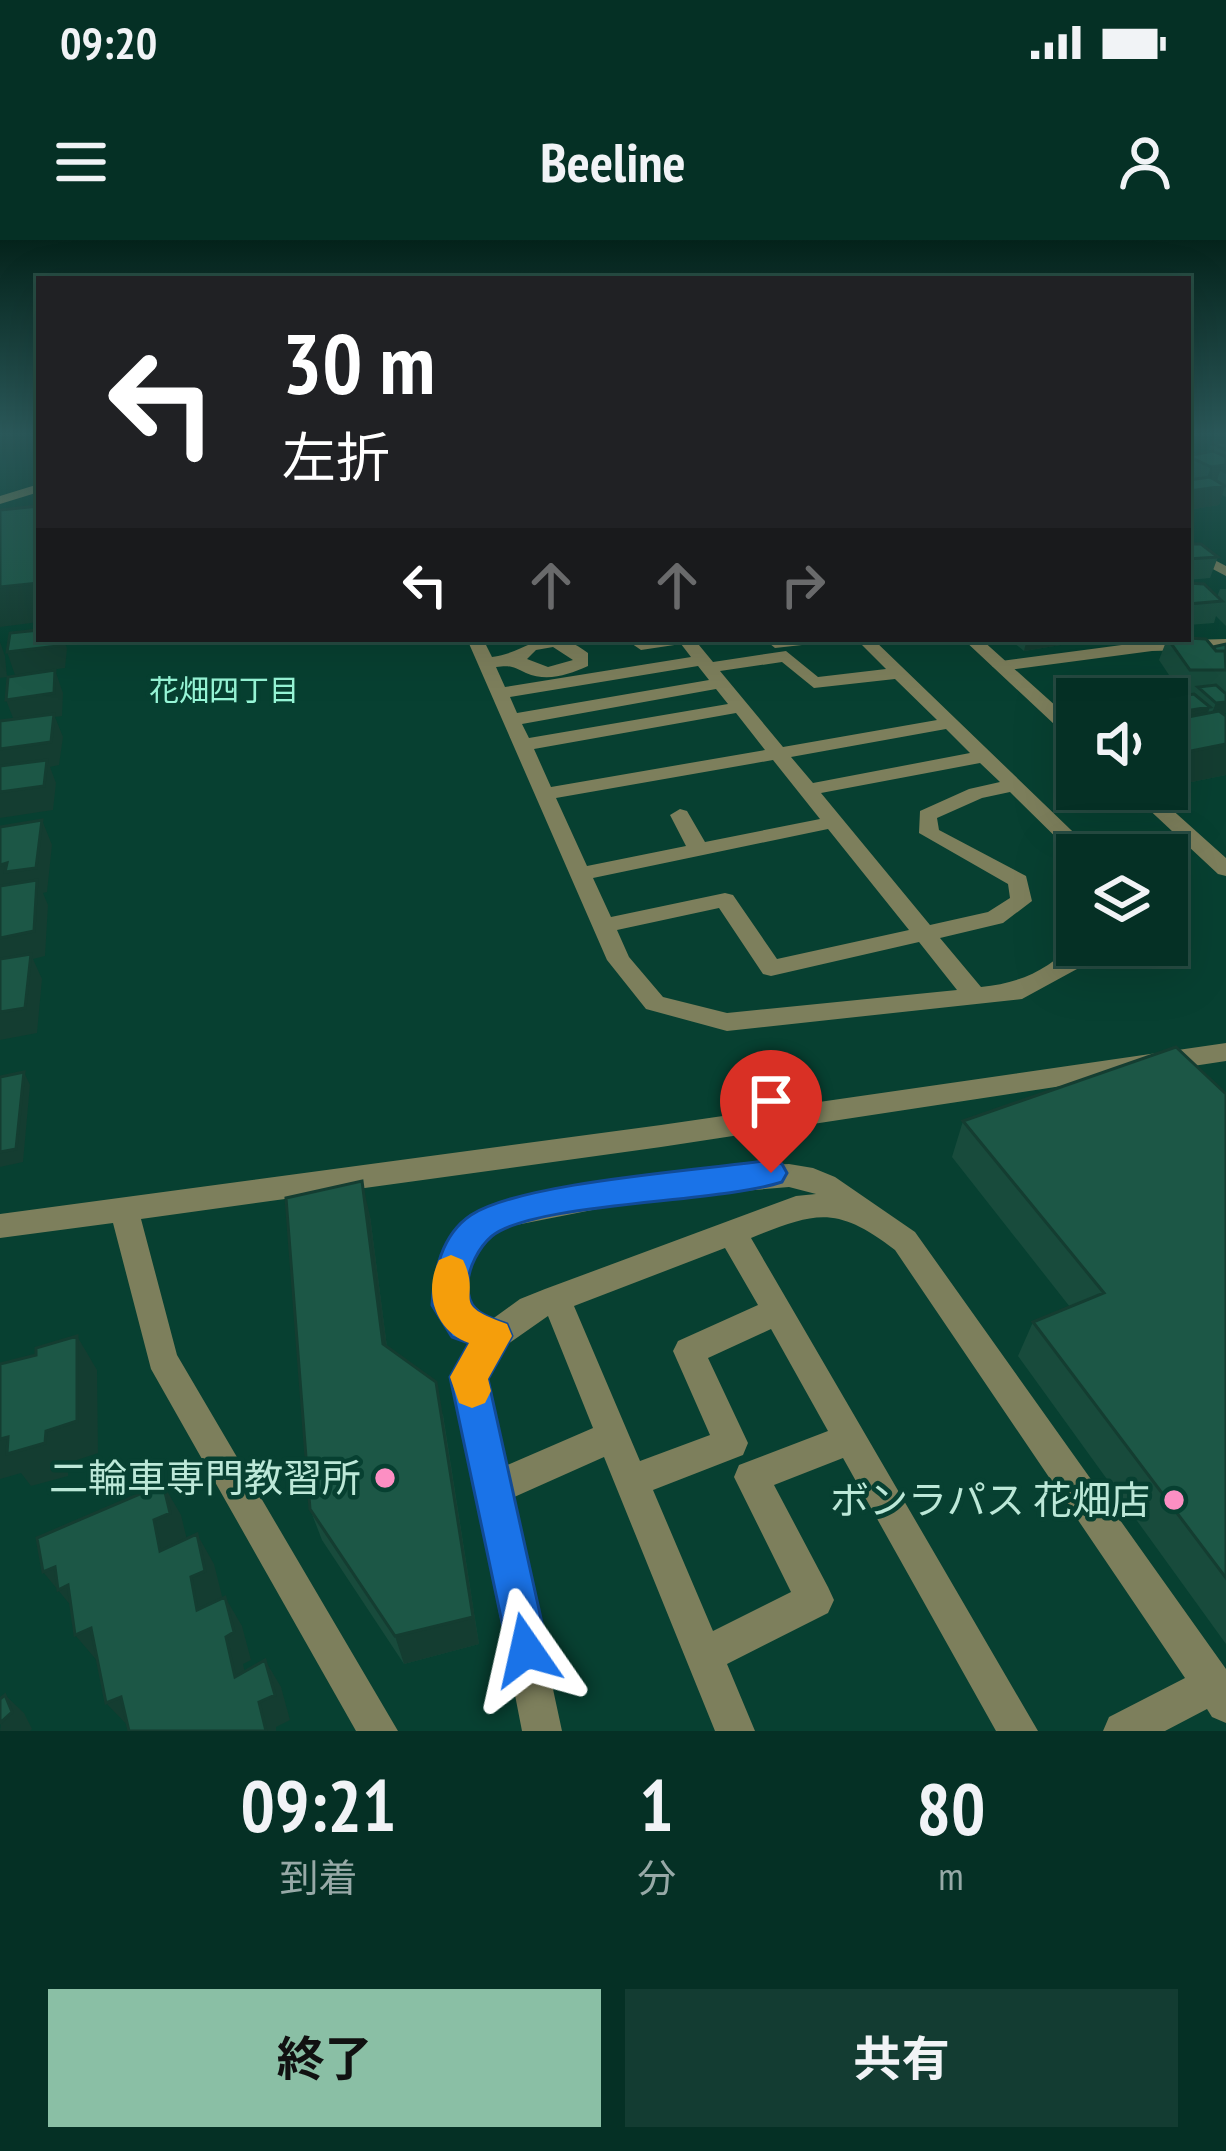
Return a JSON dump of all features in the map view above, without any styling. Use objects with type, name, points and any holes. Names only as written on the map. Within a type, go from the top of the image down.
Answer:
[{"type":"street","points":[[1191,552],[1226,572]]},
{"type":"street","points":[[476,642],[619,960],[655,1003],[727,1022],[1022,991],[1064,966]]},
{"type":"street","points":[[485,663],[518,659],[531,646],[555,642],[581,646],[591,660],[618,663],[632,657],[637,642]]},
{"type":"street","points":[[688,642],[975,996]]},
{"type":"street","points":[[867,642],[1065,834]]},
{"type":"street","points":[[974,642],[1056,716]]},
{"type":"street","points":[[1001,666],[1152,646],[1226,644]]},
{"type":"street","points":[[518,659],[528,670],[543,674],[582,662],[581,646]]},
{"type":"street","points":[[511,720],[786,656],[814,683],[899,673]]},
{"type":"street","points":[[499,693],[711,670]]},
{"type":"street","points":[[522,746],[740,707]]},
{"type":"street","points":[[544,794],[950,723]]},
{"type":"street","points":[[808,790],[985,756]]},
{"type":"street","points":[[891,775],[909,792]]},
{"type":"street","points":[[603,926],[725,900],[771,968],[995,918],[1021,901],[1018,881],[929,833],[927,814],[976,793],[1015,785]]},
{"type":"street","points":[[1160,810],[1226,869]]},
{"type":"street","points":[[680,815],[699,850]]},
{"type":"street","points":[[580,874],[833,822]]},
{"type":"street","points":[[0,1226],[1182,1070],[1226,1052]]},
{"type":"street","points":[[494,1336],[465,1326],[450,1305],[451,1266],[481,1226],[533,1207],[771,1173],[812,1178],[905,1241],[1220,1694],[1123,1731]]},
{"type":"street","points":[[542,1731],[469,1377],[494,1336],[531,1309],[806,1204],[867,1213]]},
{"type":"street","points":[[124,1210],[162,1359],[378,1731]]},
{"type":"street","points":[[732,1232],[1018,1731]]},
{"type":"street","points":[[556,1299],[707,1654],[735,1731]]},
{"type":"street","points":[[633,1481],[731,1442],[689,1351],[778,1311]]},
{"type":"street","points":[[494,1488],[614,1436]]},
{"type":"street","points":[[707,1654],[815,1600],[752,1477],[851,1439]]},
{"type":"building","points":[[36,506],[36,583],[0,587],[0,510]]},
{"type":"building","points":[[1191,544],[1201,544],[1218,557],[1191,559]]},
{"type":"building","points":[[1191,583],[1204,584],[1222,601],[1191,604]]},
{"type":"building","points":[[36,630],[36,642],[58,642],[58,646],[7,652],[10,633]]},
{"type":"building","points":[[1206,639],[1216,651],[1225,651],[1226,670],[1190,670],[1170,642]]},
{"type":"building","points":[[55,670],[54,693],[6,700],[8,677]]},
{"type":"building","points":[[1216,685],[1226,694],[1226,702],[1216,703],[1198,687]]},
{"type":"building","points":[[1194,694],[1210,707],[1188,711],[1188,695]]},
{"type":"building","points":[[1219,711],[1226,716],[1226,744],[1188,752],[1188,717]]},
{"type":"building","points":[[54,714],[51,742],[0,749],[0,721]]},
{"type":"building","points":[[47,760],[44,786],[0,792],[0,766]]},
{"type":"building","points":[[42,820],[36,868],[5,872],[7,863],[0,865],[0,827]]},
{"type":"building","points":[[37,880],[34,931],[0,938],[0,886]]},
{"type":"building","points":[[31,954],[25,1008],[0,1012],[0,959]]},
{"type":"building","name":"ボンラパス 花畑店","points":[[1176,1047],[1226,1094],[1226,1578],[1033,1322],[1104,1293],[963,1121]]},
{"type":"building","points":[[24,1072],[16,1149],[0,1152],[0,1077]]},
{"type":"building","name":"二輪車専門教習所","points":[[362,1181],[383,1344],[436,1382],[473,1617],[395,1636],[310,1509],[286,1198]]},
{"type":"building","points":[[77,1336],[77,1421],[46,1431],[45,1443],[7,1454],[8,1437],[0,1439],[0,1364],[36,1355],[36,1348]]},
{"type":"building","points":[[163,1484],[170,1513],[154,1520],[160,1551],[197,1534],[205,1571],[191,1577],[197,1610],[225,1597],[234,1632],[226,1637],[235,1677],[265,1660],[275,1695],[259,1702],[266,1731],[129,1731],[121,1697],[106,1703],[91,1628],[75,1635],[68,1585],[58,1590],[55,1567],[43,1572],[37,1538]]},
{"type":"building","points":[[5,1695],[12,1712],[0,1723],[0,1699]]},
{"type":"slow traffic","points":[[451,1270],[450,1305],[465,1326],[494,1336],[469,1377],[472,1391]]},
{"type":"place","name":"二輪車専門教習所","points":[[385,1478]]},
{"type":"place","name":"ボンラパス 花畑店","points":[[1174,1500]]},
{"type":"district","name":"花畑四丁目","points":[[224,691]]},
{"type":"route","points":[[526,1650],[469,1377],[494,1336],[465,1326],[450,1305],[451,1266],[481,1226],[533,1207],[771,1173]]}]
